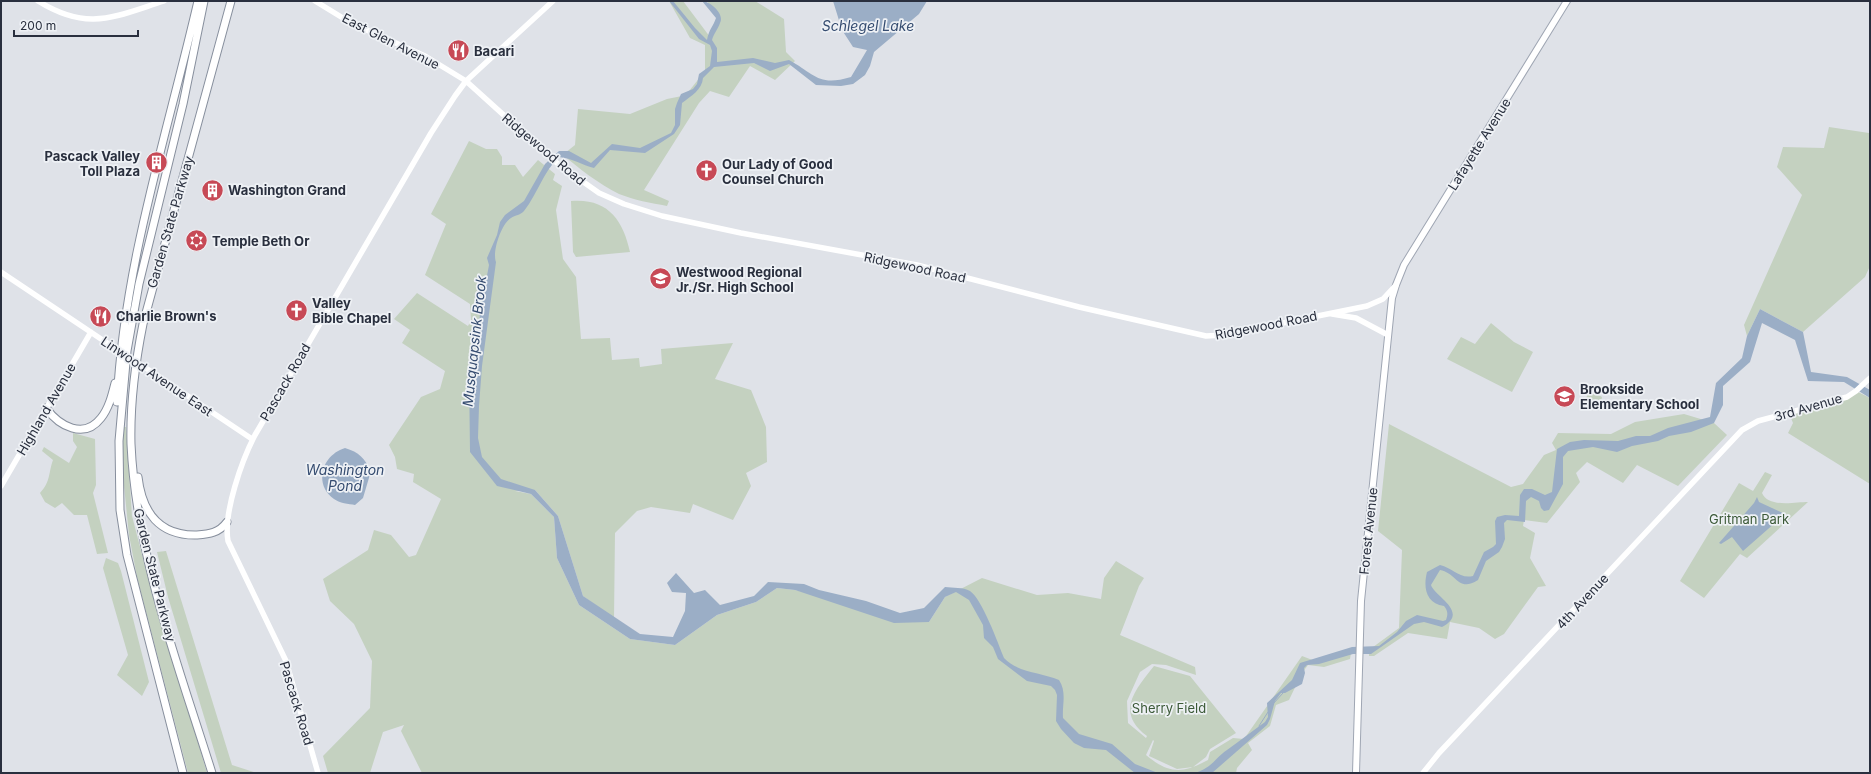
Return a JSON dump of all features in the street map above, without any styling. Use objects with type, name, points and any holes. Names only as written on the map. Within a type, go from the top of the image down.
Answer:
[{"type":"highway","name":"Garden State Parkway","points":[[183,773],[133,584],[117,492],[116,426],[126,314],[149,191],[198,1]]},
{"type":"highway","name":"Garden State Parkway","points":[[120,510],[119,426],[130,336],[143,269],[183,104],[204,1]]},
{"type":"highway","name":"Garden State Parkway","points":[[212,773],[166,622],[146,549],[135,489],[131,429],[135,368],[143,324],[231,1]]},
{"type":"highway","points":[[46,408],[56,420],[70,428],[86,428],[100,420],[108,407],[114,388],[126,314]]},
{"type":"highway","points":[[131,429],[140,490],[147,509],[154,519],[172,532],[189,535],[213,533],[219,530],[227,522]]},
{"type":"main road","points":[[38,1],[71,18],[90,19],[115,16],[164,1]]},
{"type":"main road","name":"East Glen Avenue","points":[[315,1],[351,23],[425,56],[466,81]]},
{"type":"main road","name":"Pascack Road","points":[[318,773],[286,661],[230,546],[227,535],[227,522],[232,500],[252,440],[431,133],[466,81],[552,1]]},
{"type":"main road","name":"Lafayette Avenue","points":[[1395,287],[1404,265],[1567,1]]},
{"type":"main road","name":"Ridgewood Road","points":[[466,81],[558,164],[579,180],[612,200],[662,216],[748,234],[917,265],[1079,307],[1196,334],[1224,335],[1378,302],[1395,287]]},
{"type":"main road","name":"Linwood Avenue East","points":[[1,272],[252,440]]},
{"type":"main road","name":"Forest Avenue","points":[[1356,773],[1359,632],[1388,335],[1395,287]]},
{"type":"main road","points":[[1325,314],[1356,318],[1388,335]]},
{"type":"main road","name":"Highland Avenue","points":[[1,486],[91,332]]},
{"type":"main road","name":"3rd Avenue","points":[[1742,430],[1758,421],[1838,400],[1856,391],[1870,378]]},
{"type":"main road","name":"4th Avenue","points":[[1423,773],[1439,753],[1742,430]]},
{"type":"green space","points":[[669,1],[683,1],[710,37],[718,19],[707,1],[755,1],[784,19],[786,52],[795,61],[775,80],[750,66],[729,97],[710,91],[699,103],[644,190],[669,201],[667,206],[637,200],[619,194],[589,175],[561,153],[565,153],[575,145],[578,109],[630,114],[667,99],[682,96],[689,91],[705,71],[705,45],[690,38]]},
{"type":"green space","points":[[1829,127],[1869,133],[1870,135],[1870,266],[1865,277],[1803,332],[1760,309],[1747,336],[1744,325],[1802,195],[1777,167],[1783,147],[1824,148]]},
{"type":"green space","name":"Sherry Field","points":[[469,141],[486,149],[497,149],[502,157],[502,165],[515,165],[523,177],[538,160],[555,174],[553,180],[562,186],[556,210],[563,259],[576,277],[581,339],[610,338],[612,360],[639,358],[640,367],[662,364],[661,349],[733,343],[715,379],[751,390],[766,427],[767,462],[746,473],[751,486],[733,520],[693,504],[690,513],[651,507],[637,511],[615,533],[614,619],[583,596],[558,516],[535,490],[515,491],[531,494],[554,517],[557,558],[579,605],[630,639],[675,645],[717,615],[756,602],[777,588],[795,590],[929,622],[945,597],[982,578],[1037,595],[1068,593],[1101,599],[1104,578],[1116,561],[1144,578],[1139,586],[1120,635],[1195,667],[1196,675],[1166,665],[1152,664],[1140,672],[1127,701],[1128,723],[1146,738],[1147,736],[1137,727],[1132,718],[1130,710],[1131,701],[1140,684],[1154,666],[1190,676],[1236,733],[1210,749],[1206,757],[1193,767],[1208,760],[1210,752],[1233,738],[1244,739],[1302,656],[1315,661],[1351,653],[1350,659],[1324,667],[1308,665],[1302,673],[1289,700],[1276,705],[1270,726],[1248,743],[1252,750],[1237,768],[1236,773],[422,773],[401,731],[404,725],[383,732],[370,773],[328,773],[323,756],[370,708],[372,661],[354,624],[330,601],[323,579],[368,550],[374,530],[391,535],[409,557],[416,555],[441,499],[413,482],[414,474],[397,469],[395,457],[389,445],[421,397],[440,389],[445,371],[402,343],[410,330],[394,319],[417,293],[468,326],[471,320],[470,304],[425,275],[446,224],[431,214]],"holes":[[[1153,740],[1154,741],[1149,756],[1177,769],[1192,767],[1183,770],[1169,769],[1146,755]]]},
{"type":"green space","points":[[571,201],[594,203],[604,207],[611,213],[623,230],[630,252],[576,257],[573,252]]},
{"type":"green space","points":[[1491,323],[1514,342],[1533,352],[1512,392],[1447,359],[1461,337],[1475,344]]},
{"type":"green space","points":[[1590,390],[1602,397],[1600,406],[1587,407],[1583,404]]},
{"type":"green space","points":[[1856,391],[1870,398],[1870,484],[1788,433],[1793,423],[1789,413],[1838,400]]},
{"type":"green space","points":[[1684,414],[1714,423],[1727,435],[1678,486],[1637,465],[1623,483],[1587,462],[1576,473],[1580,482],[1547,523],[1524,520],[1523,526],[1535,533],[1530,558],[1546,586],[1538,587],[1504,634],[1495,639],[1479,628],[1450,622],[1447,639],[1408,633],[1374,656],[1369,656],[1369,650],[1399,628],[1402,550],[1378,531],[1389,424],[1511,487],[1523,484],[1544,455],[1556,450],[1552,443],[1558,433],[1611,434],[1635,422]]},
{"type":"green space","points":[[123,427],[126,427],[132,516],[156,608],[207,773],[188,773],[137,577],[129,535],[123,476]]},
{"type":"green space","points":[[73,433],[95,439],[96,485],[93,493],[108,553],[97,554],[87,515],[74,515],[62,503],[55,508],[45,502],[40,493],[48,481],[53,460],[42,451],[44,447],[69,463],[77,447],[73,441]]},
{"type":"green space","name":"Gritman Park","points":[[1765,472],[1772,475],[1762,493],[1765,498],[1770,501],[1782,503],[1808,502],[1747,558],[1740,554],[1704,598],[1680,581],[1739,483],[1753,491]]},
{"type":"green space","points":[[166,551],[232,765],[257,773],[221,773],[168,597],[157,552]]},
{"type":"green space","points":[[106,558],[118,563],[121,571],[149,682],[142,696],[117,675],[128,655],[103,568]]},
{"type":"water","name":"Schlegel Lake","points":[[669,1],[673,1],[707,40],[716,18],[702,1],[709,3],[719,12],[721,19],[712,40],[717,48],[717,62],[753,58],[775,63],[789,60],[817,78],[831,81],[851,77],[867,50],[853,47],[842,30],[833,1],[927,1],[919,14],[874,52],[870,66],[865,75],[853,84],[841,86],[816,85],[789,64],[770,71],[754,63],[714,67],[703,78],[701,86],[682,103],[680,125],[674,134],[645,153],[610,150],[594,168],[559,157],[553,163],[524,211],[507,221],[496,245],[496,262],[482,366],[479,406],[478,438],[482,457],[501,479],[535,490],[558,516],[583,596],[640,634],[673,637],[685,611],[686,593],[672,592],[667,583],[676,573],[694,593],[705,590],[720,605],[754,596],[768,582],[804,584],[819,590],[866,601],[900,613],[924,608],[945,587],[964,589],[970,591],[980,603],[1004,658],[1016,667],[1059,680],[1064,694],[1063,718],[1079,734],[1112,744],[1135,764],[1158,773],[1135,773],[1106,750],[1084,748],[1074,743],[1056,721],[1057,695],[1055,690],[1051,686],[1027,681],[998,659],[993,647],[984,638],[983,625],[969,600],[956,592],[945,597],[929,622],[894,623],[795,590],[777,588],[756,602],[717,615],[675,645],[630,639],[579,605],[557,558],[554,517],[531,494],[497,486],[470,452],[469,370],[476,363],[480,313],[489,265],[487,258],[497,235],[500,222],[505,215],[524,201],[545,164],[559,151],[569,151],[591,163],[612,144],[640,148],[671,133],[675,125],[675,109],[681,94],[693,89],[697,84],[699,74],[710,66],[712,51],[710,45],[699,39]]},
{"type":"water","points":[[1760,309],[1803,332],[1811,372],[1847,377],[1870,390],[1870,398],[1844,382],[1808,381],[1795,340],[1762,323],[1750,362],[1723,386],[1723,405],[1714,423],[1691,432],[1632,446],[1617,452],[1593,447],[1568,451],[1563,457],[1563,484],[1549,510],[1544,511],[1541,508],[1539,501],[1531,497],[1526,501],[1525,522],[1507,520],[1504,523],[1505,539],[1502,547],[1499,552],[1486,561],[1478,580],[1466,584],[1462,583],[1446,572],[1440,570],[1431,585],[1452,610],[1453,616],[1450,621],[1442,627],[1424,622],[1414,624],[1371,654],[1353,654],[1319,664],[1307,665],[1304,668],[1305,673],[1302,684],[1285,693],[1281,693],[1275,701],[1267,725],[1212,773],[1195,773],[1206,768],[1223,753],[1265,722],[1268,717],[1267,703],[1292,680],[1300,663],[1352,647],[1379,646],[1397,632],[1406,621],[1417,615],[1443,621],[1446,620],[1447,613],[1444,606],[1433,602],[1427,594],[1425,584],[1427,572],[1440,565],[1445,566],[1460,575],[1468,577],[1473,576],[1484,552],[1496,544],[1495,521],[1497,517],[1505,515],[1519,516],[1520,495],[1524,489],[1532,489],[1545,495],[1552,492],[1557,449],[1570,442],[1584,440],[1618,441],[1636,436],[1650,436],[1668,428],[1710,417],[1716,383],[1742,358],[1747,336]]},
{"type":"water","name":"Washington Pond","points":[[345,448],[361,456],[371,471],[363,498],[355,505],[334,499],[324,486],[322,478],[326,463],[337,452]]},
{"type":"water","points":[[1757,497],[1759,502],[1785,514],[1743,551],[1732,537],[1721,544],[1719,543],[1754,503]]},
{"type":"waterway","name":"Musquapsink Brook","points":[[1273,704],[1283,693]]},
{"type":"waterway","name":"Musquapsink Brook","points":[[1259,726],[1268,712]]},
{"type":"place","name":"Bacari","points":[[458,51]]},
{"type":"place","name":"Pascack Valley Toll Plaza","points":[[156,163]]},
{"type":"place","name":"Our Lady of Good Counsel Church","points":[[706,171]]},
{"type":"place","name":"Washington Grand","points":[[212,190]]},
{"type":"place","name":"Temple Beth Or","points":[[196,241]]},
{"type":"place","name":"Westwood Regional Jr./Sr. High School","points":[[661,279]]},
{"type":"place","name":"Valley Bible Chapel","points":[[296,310]]},
{"type":"place","name":"Charlie Brown's","points":[[100,316]]},
{"type":"place","name":"Brookside Elementary School","points":[[1565,396]]}]
